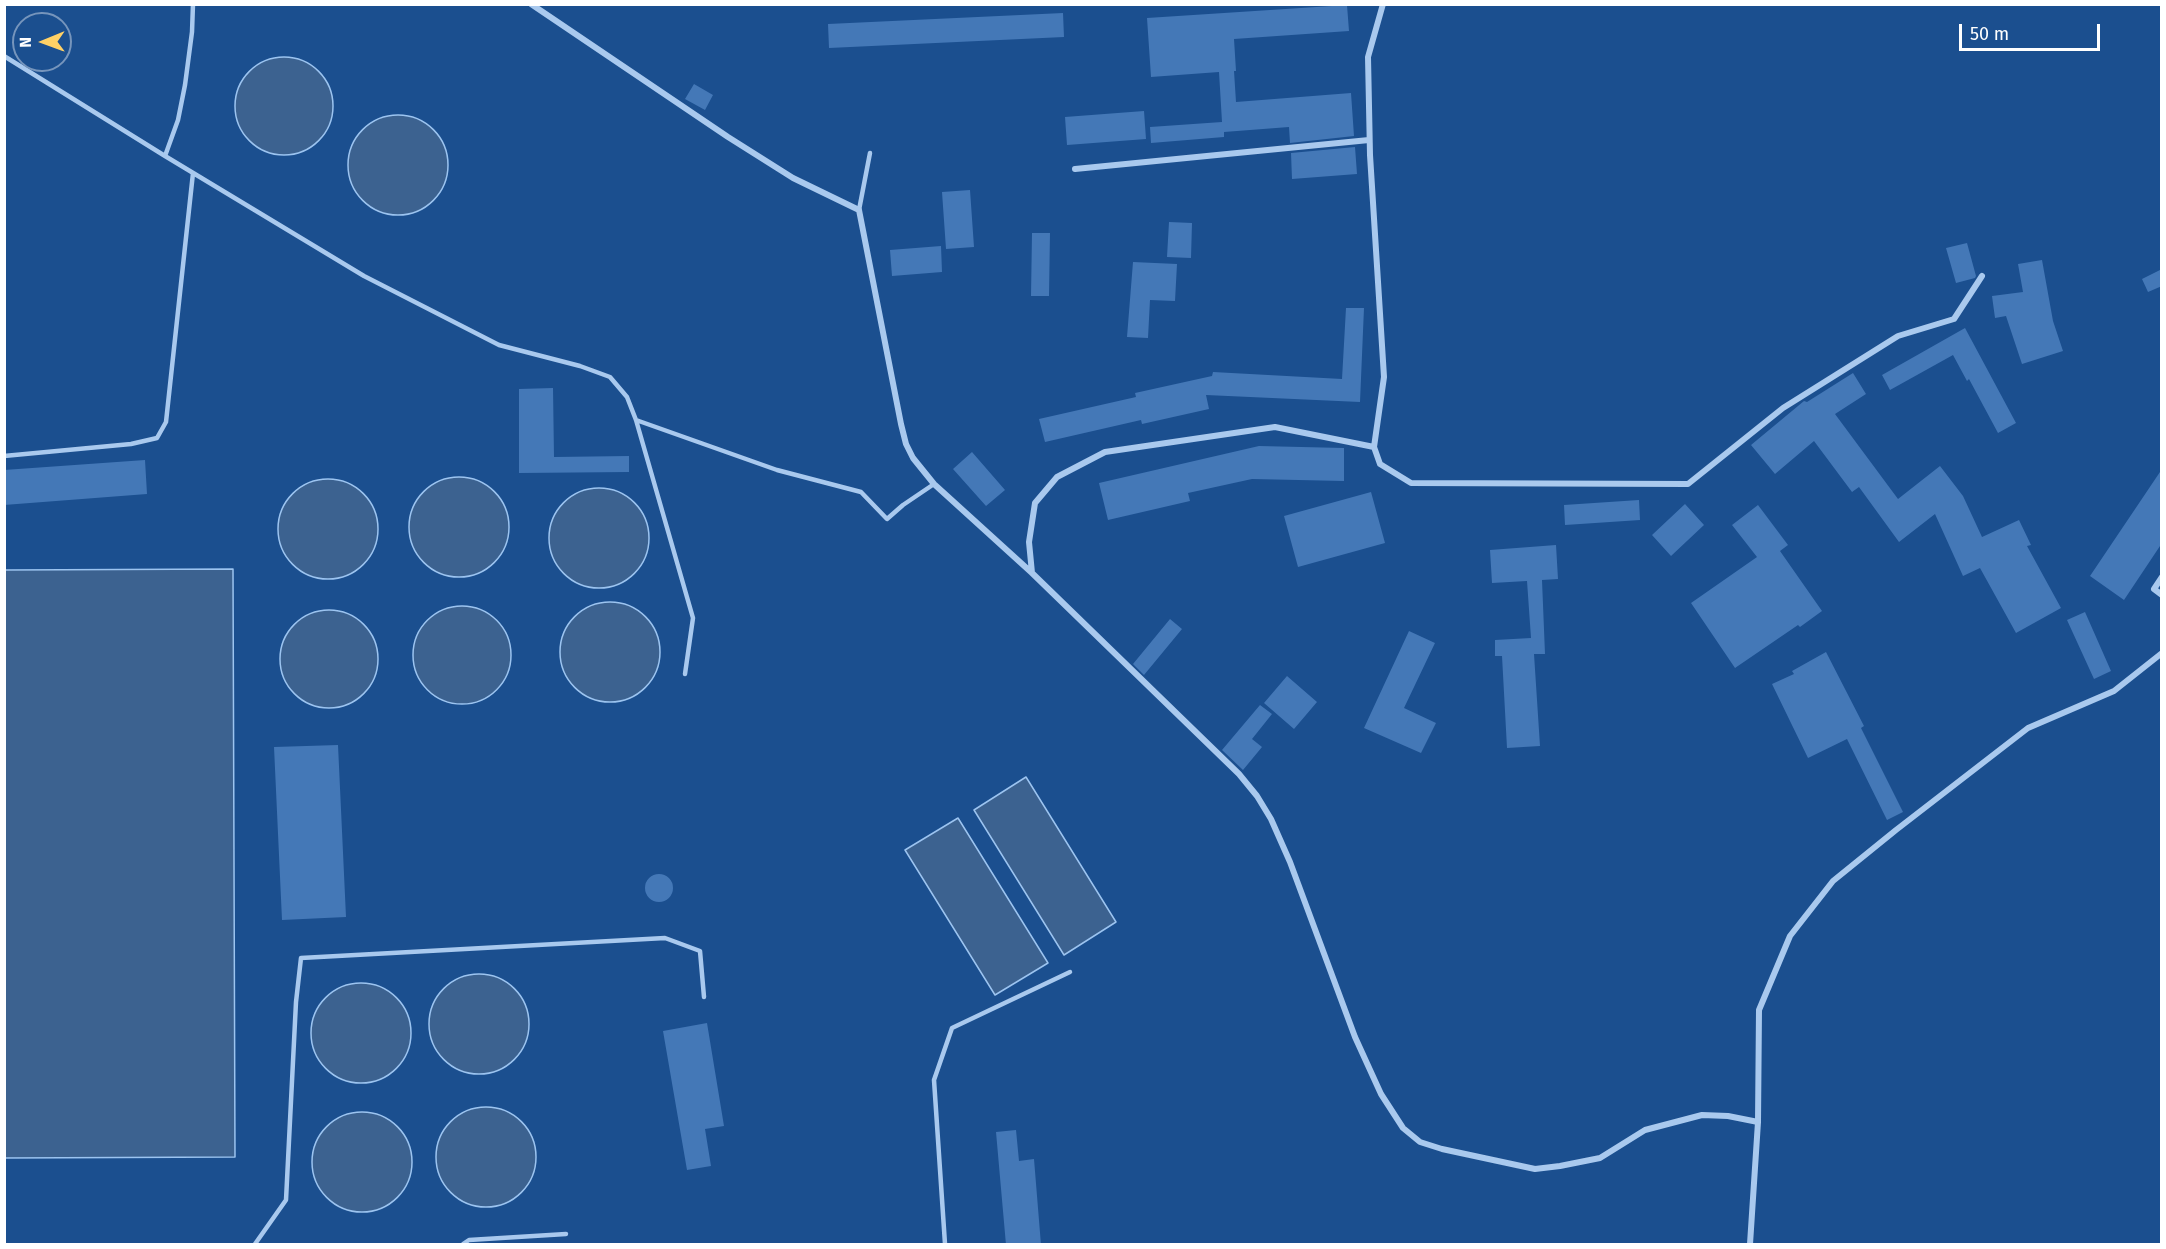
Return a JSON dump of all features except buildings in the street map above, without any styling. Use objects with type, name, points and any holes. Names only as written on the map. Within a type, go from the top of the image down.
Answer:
[{"type":"street","points":[[531,4],[728,137],[793,178],[859,210],[906,444],[913,458],[934,484],[1032,573],[1239,774],[1257,796],[1271,819],[1290,862],[1355,1037],[1391,1112],[1403,1128],[1420,1142],[1473,1157],[1535,1169],[1600,1158],[1645,1130],[1702,1115],[1728,1116],[1758,1122]]},
{"type":"street","points":[[1383,4],[1368,57],[1370,140],[1384,376],[1374,447],[1380,464],[1412,483],[1688,484],[1783,408],[1898,336],[1954,319],[1982,276]]},
{"type":"street","points":[[1075,169],[1370,140]]},
{"type":"street","points":[[1032,573],[1029,542],[1035,503],[1057,477],[1105,452],[1275,428],[1374,447]]},
{"type":"street","points":[[2162,577],[2154,589],[2162,595]]},
{"type":"street","points":[[1750,1245],[1758,1122],[1759,1010],[1790,936],[1833,881],[2028,728],[2114,691],[2162,653]]},
{"type":"lane","points":[[165,156],[178,120],[185,85],[193,4]]},
{"type":"lane","points":[[4,56],[364,276],[499,345],[580,366],[610,377],[627,397],[636,420],[693,618],[685,674]]},
{"type":"lane","points":[[859,210],[870,153]]},
{"type":"lane","points":[[4,456],[131,444],[157,438],[166,422],[193,173]]},
{"type":"lane","points":[[636,420],[777,470],[861,492],[887,519],[934,484]]},
{"type":"lane","points":[[255,1245],[286,1200],[296,1002],[301,958],[665,938],[700,951],[704,997]]},
{"type":"lane","points":[[945,1245],[933,1080],[952,1028],[1070,972]]},
{"type":"lane","points":[[463,1245],[469,1240],[566,1234]]},
{"type":"water","points":[[274,57],[294,57],[319,71],[330,87],[333,106],[330,125],[319,141],[294,155],[274,155],[257,147],[243,133],[235,116],[235,96],[243,79],[257,65]]},
{"type":"water","points":[[398,115],[417,119],[433,130],[444,146],[448,165],[444,184],[433,200],[417,211],[398,215],[379,211],[363,200],[352,184],[348,165],[352,146],[363,130],[379,119]]},
{"type":"water","points":[[459,477],[478,481],[494,492],[505,508],[509,527],[505,546],[494,562],[478,573],[459,577],[440,573],[424,562],[413,546],[409,527],[413,508],[424,492],[440,481]]},
{"type":"water","points":[[328,479],[347,483],[363,494],[374,510],[378,529],[374,548],[363,564],[347,575],[328,579],[309,575],[293,564],[282,548],[278,529],[282,510],[293,494],[309,483]]},
{"type":"water","points":[[599,488],[618,492],[634,503],[645,519],[649,538],[645,557],[634,573],[618,584],[599,588],[580,584],[564,573],[553,557],[549,538],[553,519],[564,503],[580,492]]},
{"type":"water","points":[[233,569],[235,1157],[5,1158],[5,570]]},
{"type":"water","points":[[610,602],[629,606],[645,617],[656,633],[660,652],[656,671],[645,687],[629,698],[610,702],[591,698],[575,687],[564,671],[560,652],[564,633],[575,617],[591,606]]},
{"type":"water","points":[[452,606],[472,606],[497,620],[508,636],[511,655],[508,674],[497,690],[472,704],[452,704],[435,696],[421,682],[413,665],[413,645],[421,628],[435,614]]},
{"type":"water","points":[[319,610],[339,610],[364,624],[375,640],[378,659],[375,678],[364,694],[339,708],[319,708],[302,700],[288,686],[280,669],[280,649],[288,632],[302,618]]},
{"type":"water","points":[[1026,777],[1116,922],[1064,955],[974,810]]},
{"type":"water","points":[[958,818],[1048,963],[995,995],[905,850]]},
{"type":"water","points":[[479,974],[498,978],[514,989],[525,1005],[529,1024],[525,1043],[514,1059],[498,1070],[479,1074],[460,1070],[444,1059],[433,1043],[429,1024],[433,1005],[444,989],[460,978]]},
{"type":"water","points":[[361,983],[380,987],[396,998],[407,1014],[411,1033],[407,1052],[396,1068],[380,1079],[361,1083],[342,1079],[326,1068],[315,1052],[311,1033],[315,1014],[326,998],[342,987]]},
{"type":"water","points":[[486,1107],[505,1111],[521,1122],[532,1138],[536,1157],[532,1176],[521,1192],[505,1203],[486,1207],[467,1203],[451,1192],[440,1176],[436,1157],[440,1138],[451,1122],[467,1111]]},
{"type":"water","points":[[362,1112],[381,1116],[397,1127],[408,1143],[412,1162],[408,1181],[397,1197],[381,1208],[362,1212],[343,1208],[327,1197],[316,1181],[312,1162],[316,1143],[327,1127],[343,1116]]}]
